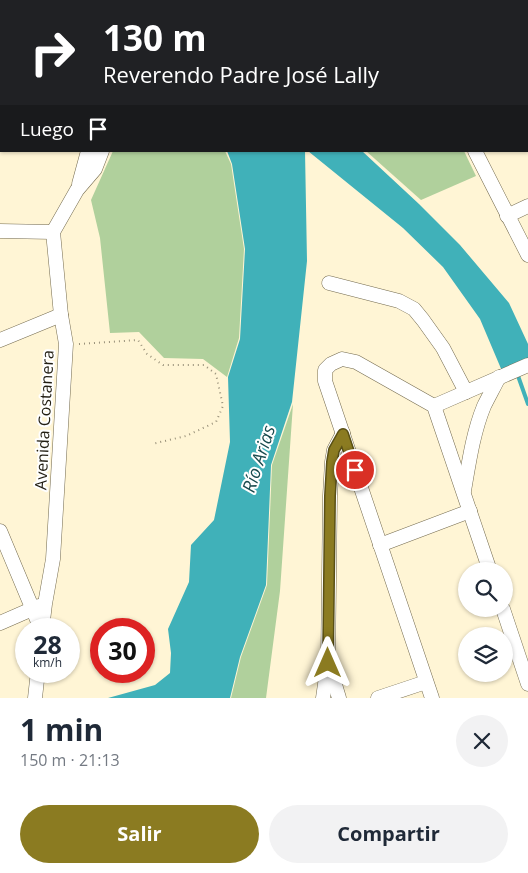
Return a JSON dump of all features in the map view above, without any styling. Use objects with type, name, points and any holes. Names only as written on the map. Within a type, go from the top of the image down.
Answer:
[{"type":"street","points":[[77,190],[88,152]]},
{"type":"street","points":[[0,231],[53,232],[77,190],[95,168],[102,152]]},
{"type":"street","points":[[475,152],[528,255]]},
{"type":"street","points":[[507,216],[528,206]]},
{"type":"street","name":"Avenida Costanera","points":[[39,607],[53,559],[66,344],[61,315],[53,232]]},
{"type":"street","points":[[329,282],[399,301],[414,309],[443,348],[466,392]]},
{"type":"street","points":[[0,340],[61,315]]},
{"type":"street","points":[[432,698],[325,381],[325,370],[331,364],[342,359],[356,362],[434,406],[487,562]]},
{"type":"street","points":[[434,406],[528,365]]},
{"type":"street","points":[[464,494],[478,425],[484,407],[503,375]]},
{"type":"street","points":[[323,698],[328,663],[332,462],[334,450],[343,434]]},
{"type":"street","points":[[380,545],[470,511]]},
{"type":"street","points":[[0,531],[39,607],[40,618]]},
{"type":"street","points":[[0,623],[39,607]]},
{"type":"street","points":[[506,617],[528,684]]},
{"type":"street","points":[[328,663],[339,698]]},
{"type":"street","points":[[378,698],[426,682]]},
{"type":"street","points":[[35,698],[37,683]]},
{"type":"path","points":[[66,344],[138,340],[147,354],[162,365],[204,365],[216,374],[223,406],[216,422],[186,436],[152,444]]},
{"type":"green space","points":[[113,152],[225,152],[231,164],[244,249],[239,338],[227,377],[203,359],[164,358],[139,332],[110,333],[100,238],[91,200]]},
{"type":"green space","points":[[367,152],[464,152],[476,176],[421,200]]},
{"type":"green space","points":[[293,404],[280,591],[266,698],[231,698],[241,657],[267,585],[272,465]]},
{"type":"water","name":"Río Arias","points":[[227,152],[305,152],[307,261],[292,402],[271,465],[266,585],[240,657],[230,698],[108,698],[155,685],[170,673],[171,653],[168,629],[189,582],[191,545],[214,520],[230,442],[228,377],[240,339],[245,249],[232,164]]},
{"type":"water","points":[[309,152],[363,152],[419,204],[460,245],[509,303],[528,344],[528,361],[502,371],[480,319],[443,267],[403,228]]},
{"type":"waterway","points":[[517,373],[528,404]]},
{"type":"route","points":[[328,663],[332,462],[334,450],[343,434],[355,470]]}]
